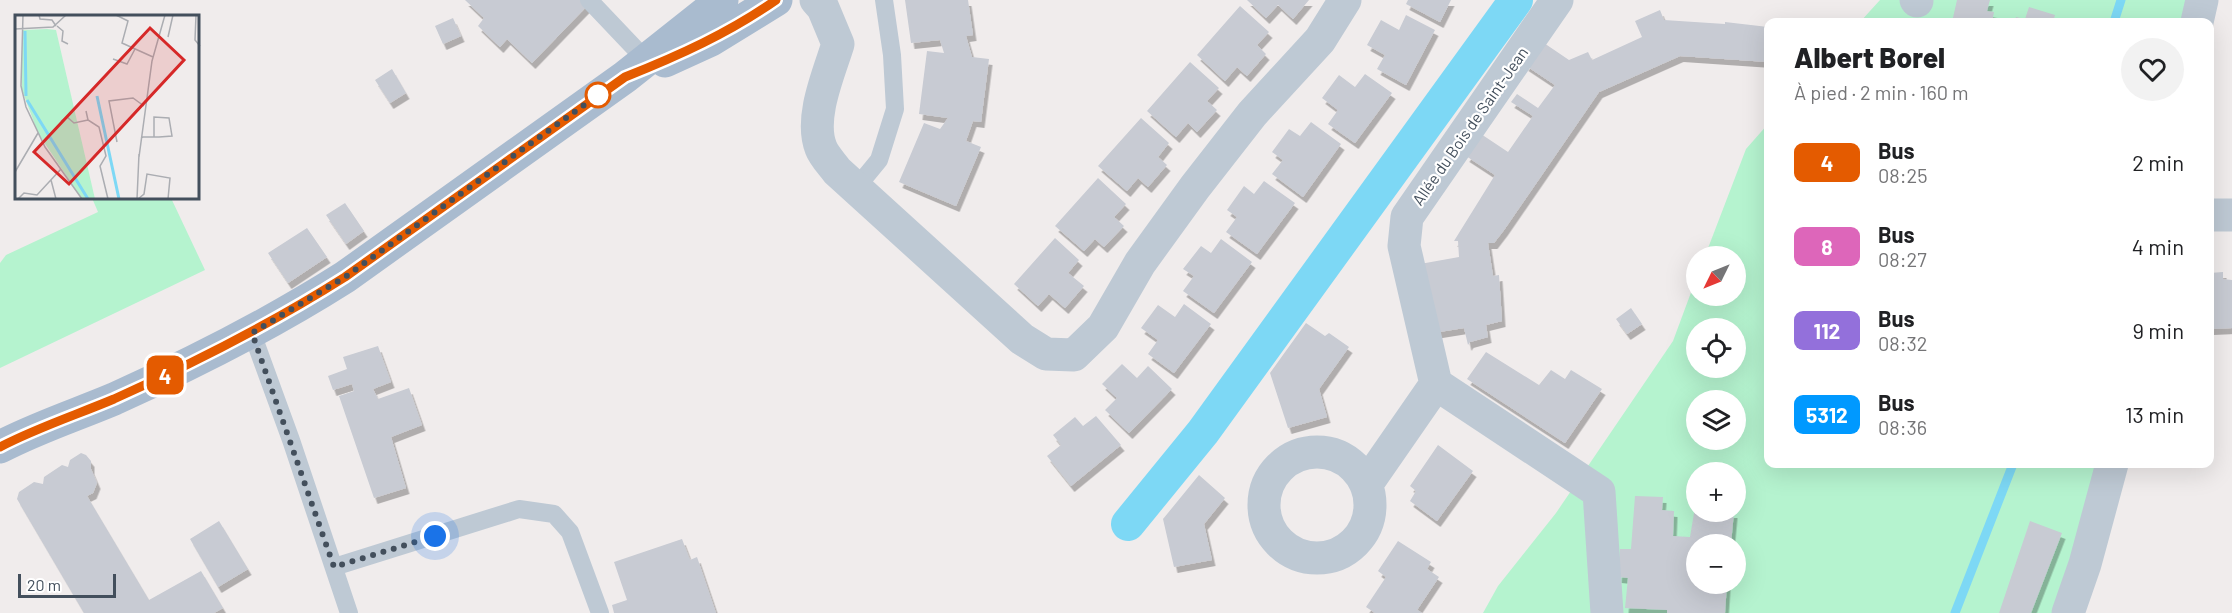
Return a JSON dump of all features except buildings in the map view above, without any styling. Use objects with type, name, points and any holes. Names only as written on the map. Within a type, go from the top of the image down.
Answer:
[{"type":"main road","points":[[3,445],[112,399],[252,333],[345,277],[635,68],[722,0]]},
{"type":"main road","points":[[635,68],[667,60],[711,40],[776,0]]},
{"type":"street","points":[[816,0],[823,8],[838,44],[820,102],[817,134],[821,150],[837,171],[1022,339],[1046,354],[1074,355],[1103,327],[1140,263],[1195,187],[1252,114],[1320,40],[1345,0]]},
{"type":"street","name":"Allée du Bois de Saint-Jean","points":[[1436,384],[1404,246],[1407,217],[1557,0]]},
{"type":"street","points":[[2198,18],[2202,0]]},
{"type":"street","points":[[2214,215],[2232,215]]},
{"type":"street","points":[[1366,485],[1436,384],[1599,492],[1607,613]]},
{"type":"street","points":[[2068,613],[2085,564],[2111,468]]},
{"type":"lane","points":[[589,0],[635,68]]},
{"type":"lane","points":[[856,188],[879,160],[895,109],[892,55],[884,0]]},
{"type":"lane","points":[[252,333],[349,613]]},
{"type":"lane","points":[[334,567],[519,509],[554,514],[570,532],[600,613]]},
{"type":"green space","points":[[1880,0],[2204,0],[2200,18],[1864,18]]},
{"type":"green space","points":[[1764,129],[1764,468],[2110,468],[2065,613],[1483,613],[1498,586],[1556,513],[1673,341],[1686,306],[1746,306],[1746,246],[1709,246],[1746,149]]},
{"type":"green space","points":[[93,200],[172,200],[205,270],[0,368],[0,263],[6,255],[98,212]]},
{"type":"waterway","points":[[1128,524],[1203,432],[1516,0]]},
{"type":"waterway","points":[[2115,18],[2121,0]]},
{"type":"waterway","points":[[1955,613],[2011,468]]},
{"type":"bus line","name":"4","points":[[0,447],[189,364],[252,333],[301,305],[345,277],[625,77],[711,40],[776,0]]},
{"type":"route","points":[[435,536],[334,567],[252,333],[345,277],[598,95]]}]
